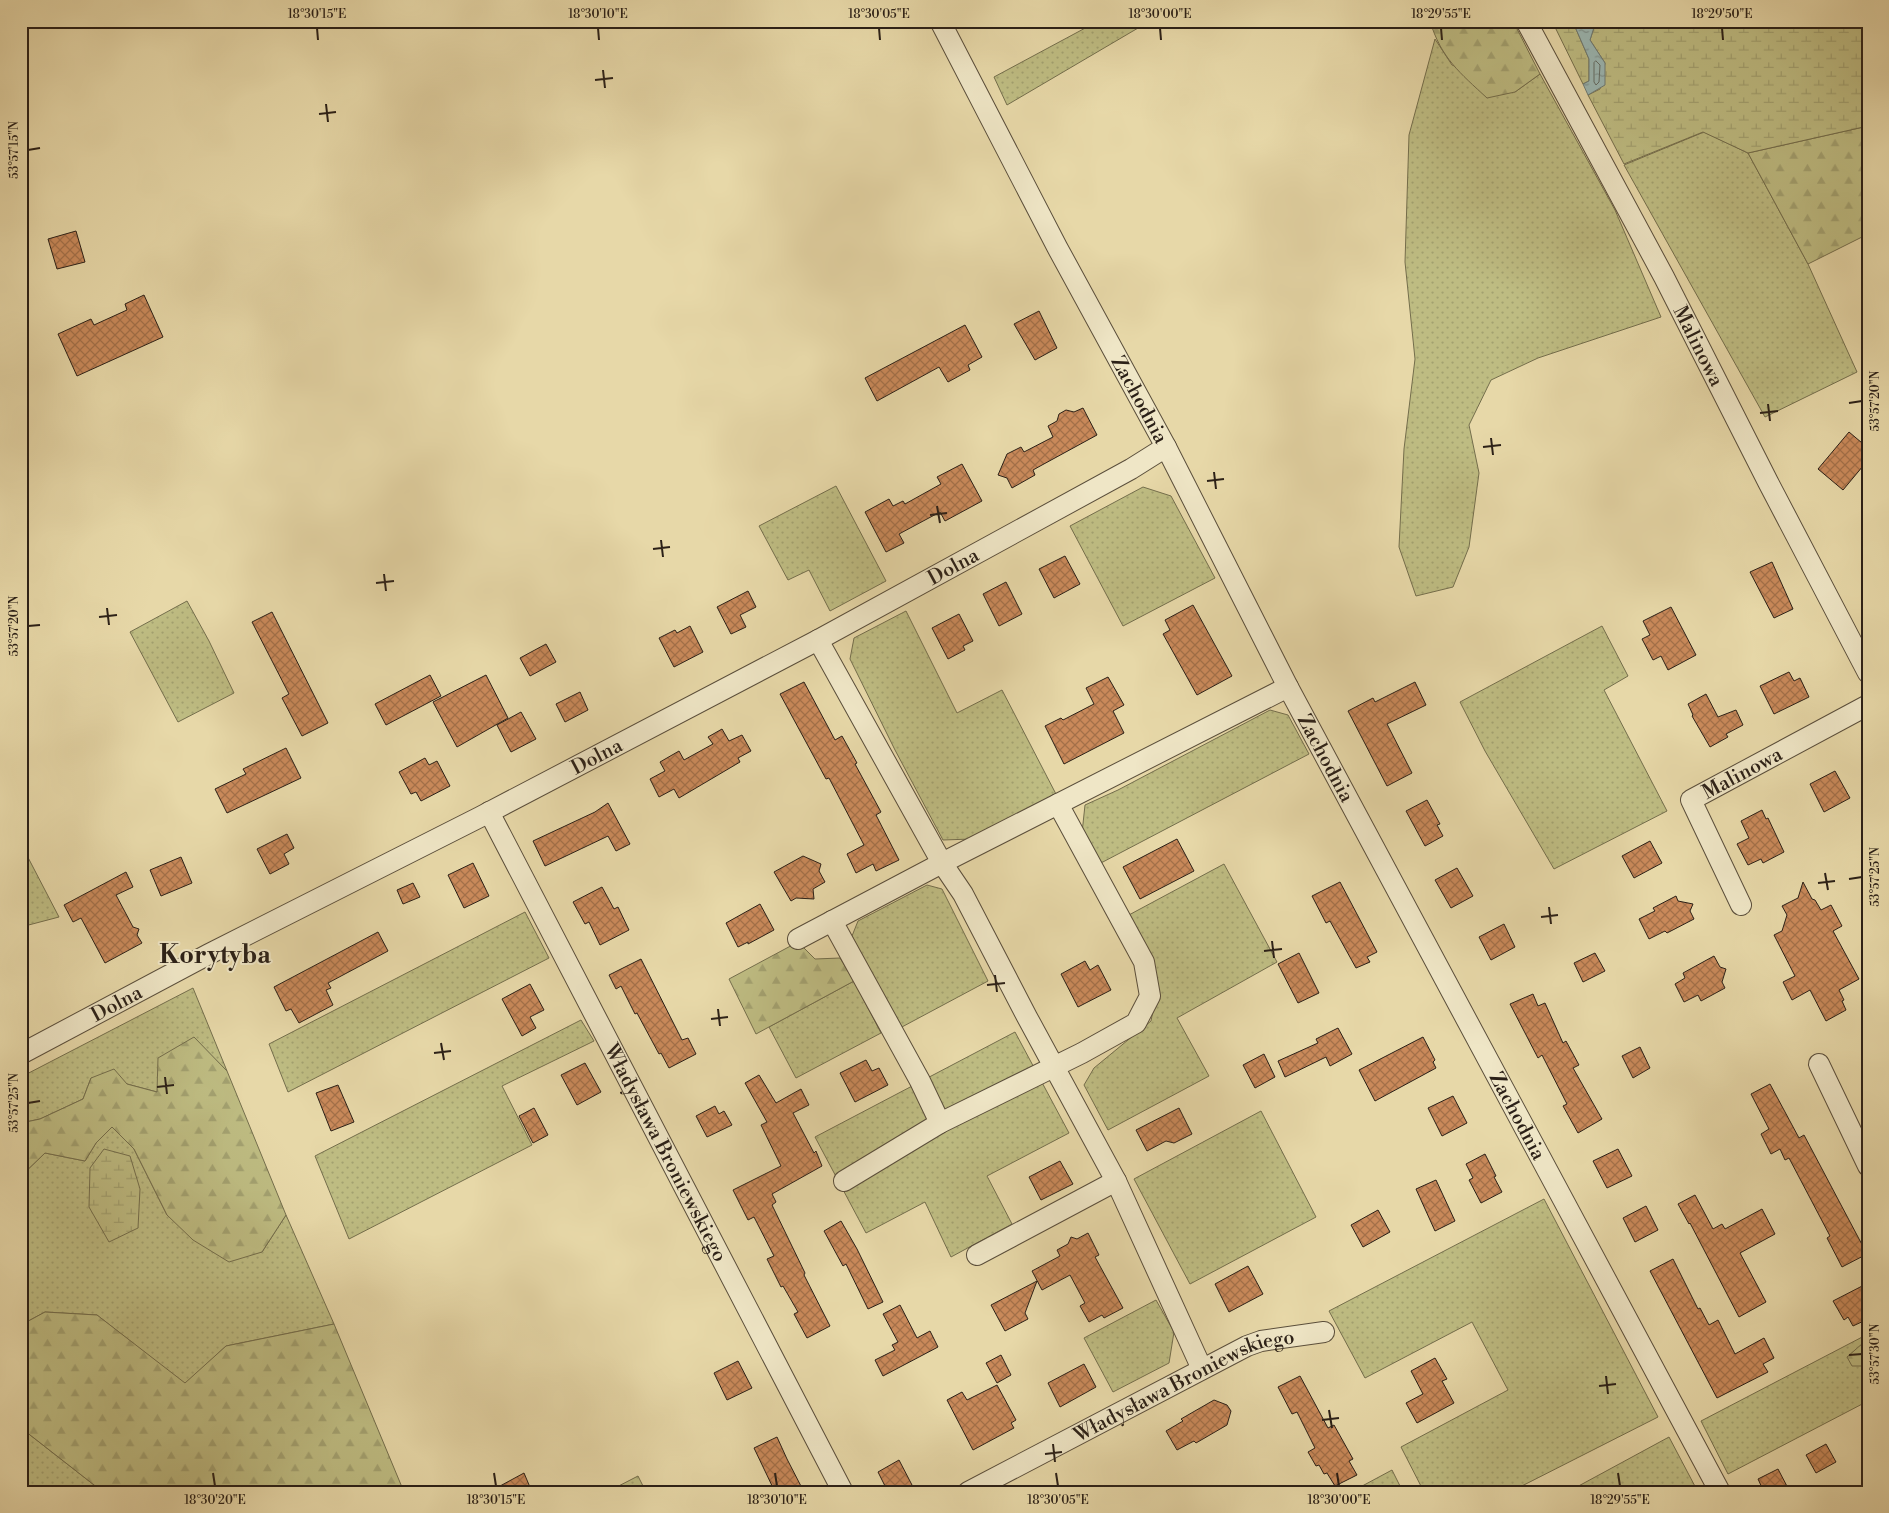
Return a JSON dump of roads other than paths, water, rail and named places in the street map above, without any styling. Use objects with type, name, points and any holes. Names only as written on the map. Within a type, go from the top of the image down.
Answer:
[{"type":"street","name":"Zachodnia","points":[[940,21],[1056,247],[1166,448],[1288,687],[1720,1492]]},
{"type":"street","name":"Malinowa","points":[[1526,21],[1664,277],[1868,673]]},
{"type":"street","name":"Dolna","points":[[21,1054],[209,954],[490,812],[818,640],[1166,448]]},
{"type":"street","points":[[818,640],[942,863],[964,894],[1053,1066],[1116,1181],[1202,1369]]},
{"type":"street","points":[[798,939],[942,863],[1288,687]]},
{"type":"street","name":"Malinowa","points":[[1741,905],[1691,800],[1868,705]]},
{"type":"street","points":[[844,1180],[940,1122],[1136,1023],[1150,996],[1144,962],[1058,804]]},
{"type":"street","name":"Władysława Broniewskiego","points":[[490,812],[843,1492]]},
{"type":"street","points":[[832,921],[920,1081],[940,1122]]},
{"type":"street","points":[[1819,1064],[1868,1166]]},
{"type":"street","points":[[976,1254],[1116,1181]]},
{"type":"street","name":"Władysława Broniewskiego","points":[[968,1492],[1202,1369],[1261,1341],[1324,1332]]},
{"type":"water","points":[[1580,21],[1596,21],[1590,40],[1605,63],[1605,85],[1588,95],[1583,84],[1589,81],[1589,59],[1576,29]]},
{"type":"district","name":"Korytyba","points":[[215,954]]}]
